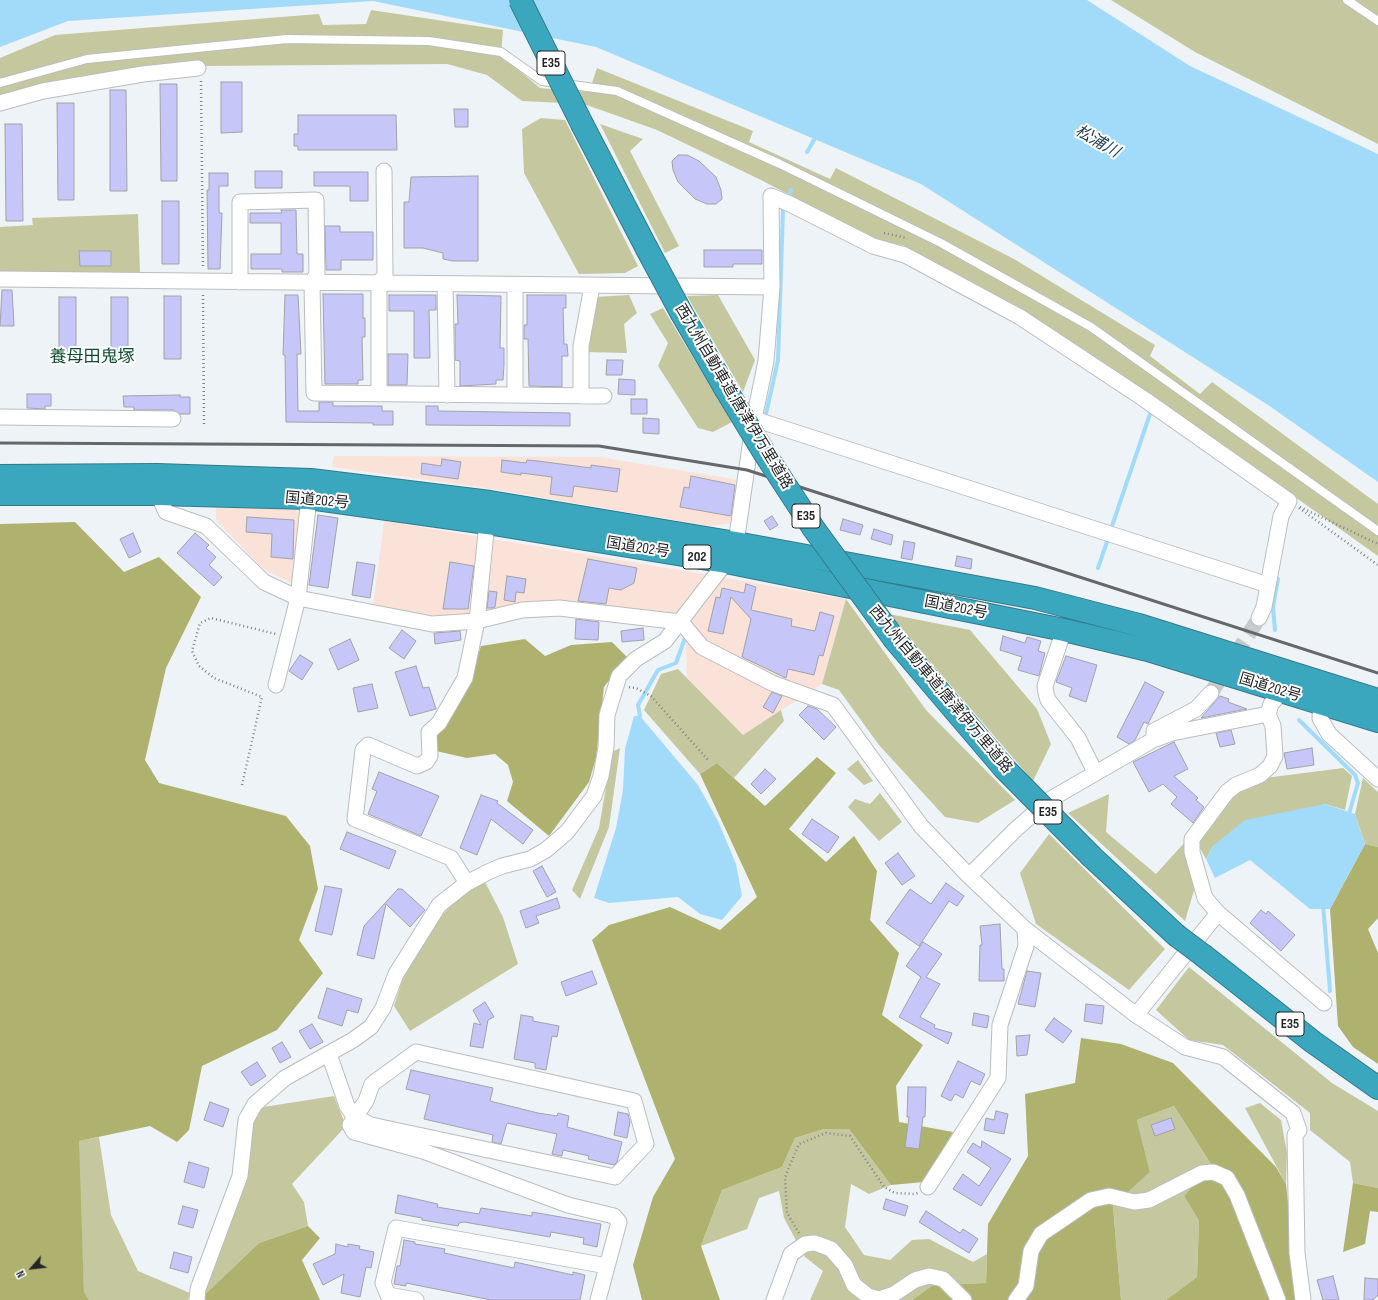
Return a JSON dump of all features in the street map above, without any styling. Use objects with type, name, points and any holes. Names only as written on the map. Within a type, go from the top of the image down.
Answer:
[{"type":"highway","name":"西九州自動車道;唐津伊万里道路","points":[[520,0],[646,248],[725,388],[765,454],[814,529],[895,640],[1004,768],[1092,857],[1176,936],[1204,956],[1313,1042],[1378,1088]]},
{"type":"highway","name":"国道202号","points":[[0,476],[157,475],[311,480],[490,502],[736,543],[1035,598],[1139,625],[1378,700]]},
{"type":"highway","name":"国道202号","points":[[0,494],[158,494],[309,498],[487,523],[726,562],[1064,630],[1148,650],[1378,721]]},
{"type":"street","points":[[0,103],[43,91],[135,75],[198,68]]},
{"type":"street","points":[[379,394],[380,283],[385,275],[384,172]]},
{"type":"street","points":[[197,1300],[198,1289],[240,1176],[246,1120],[255,1104],[285,1078],[353,1040],[371,1027],[383,1008],[396,974],[439,905],[467,883],[502,866],[530,859],[546,850],[567,832],[594,796],[601,776],[606,747],[607,715],[619,676],[636,659],[665,641],[726,562],[736,543],[754,419],[766,360],[772,287],[771,196],[873,246],[905,255],[1020,317],[1144,399],[1289,501],[1281,516],[1264,607],[1259,618]]},
{"type":"street","points":[[240,282],[240,202],[316,200],[317,274],[312,282],[314,393],[604,396]]},
{"type":"street","points":[[0,279],[772,287]]},
{"type":"street","points":[[445,284],[447,395]]},
{"type":"street","points":[[515,285],[515,395]]},
{"type":"street","points":[[580,396],[581,346],[592,286]]},
{"type":"street","points":[[0,417],[173,419]]},
{"type":"street","points":[[754,419],[1268,585]]},
{"type":"street","points":[[158,494],[166,512],[206,526],[264,582],[298,598],[432,624],[477,621],[522,610],[559,608],[681,622],[702,647],[772,683],[832,705],[921,826],[969,876],[1024,929],[1136,1015],[1185,1047],[1223,1057],[1293,1112],[1299,1130],[1295,1135],[1297,1254],[1303,1300]]},
{"type":"street","points":[[276,686],[298,598],[309,498]]},
{"type":"street","points":[[467,883],[451,858],[355,818],[363,750],[368,745],[417,766],[426,762],[430,756],[429,732],[439,723],[464,678],[477,621],[487,523]]},
{"type":"street","points":[[1064,630],[1046,686],[1046,693],[1048,700],[1078,738],[1095,772]]},
{"type":"street","points":[[1288,671],[1282,692],[1271,704],[1268,714],[1273,726],[1275,756],[1270,766],[1260,775],[1236,785],[1228,792],[1192,839],[1192,852],[1205,898],[1218,913],[1324,1003]]},
{"type":"street","points":[[1153,740],[1154,731],[1196,709],[1211,693]]},
{"type":"street","points":[[1321,703],[1320,718],[1329,734],[1378,779]]},
{"type":"street","points":[[969,876],[1015,830],[1049,800],[1095,772],[1153,740],[1172,733],[1268,714]]},
{"type":"street","points":[[1136,1015],[1218,913]]},
{"type":"street","points":[[928,1187],[998,1078],[1000,1025],[1026,946],[1024,929]]},
{"type":"street","points":[[329,1054],[347,1106],[355,1117],[371,1125],[615,1177],[646,1144],[634,1101],[416,1052],[372,1084],[366,1101],[355,1117],[350,1125],[354,1132],[423,1151],[568,1205],[614,1216],[619,1222],[598,1300]]},
{"type":"street","points":[[1016,1300],[1026,1286],[1031,1251],[1041,1234],[1091,1200],[1109,1196],[1134,1202],[1149,1200],[1202,1173],[1213,1172],[1227,1178],[1237,1195],[1278,1300]]},
{"type":"street","points":[[416,1300],[388,1295],[383,1283],[396,1228],[607,1266]]},
{"type":"street","points":[[774,1300],[791,1254],[805,1244],[814,1243],[831,1249],[845,1265],[854,1285],[868,1296],[879,1299],[894,1294],[915,1280],[929,1276],[943,1279],[964,1300]]},
{"type":"lane","points":[[1347,0],[1378,21]]},
{"type":"lane","points":[[0,83],[88,59],[287,40],[429,41],[500,52],[542,81],[617,91],[780,164],[941,243],[1091,327],[1378,531]]},
{"type":"path","points":[[198,68],[201,77],[204,424]]},
{"type":"path","points":[[1289,501],[1378,544]]},
{"type":"path","points":[[1289,501],[1378,565]]},
{"type":"path","points":[[242,784],[262,697],[214,678],[199,666],[192,651],[200,624],[211,618],[288,638]]},
{"type":"path","points":[[636,688],[652,696],[709,761]]},
{"type":"path","points":[[805,1244],[787,1213],[785,1177],[799,1144],[826,1133],[850,1136],[884,1187],[895,1193],[915,1194],[928,1187]]},
{"type":"shaded area","points":[[334,456],[600,457],[740,480],[735,523],[708,526],[486,488],[332,467]]},
{"type":"shaded area","points":[[216,506],[296,510],[304,518],[296,585],[264,570],[216,520]]},
{"type":"shaded area","points":[[384,521],[846,599],[822,684],[743,735],[687,678],[685,618],[489,614],[444,618],[373,606]]},
{"type":"green space","points":[[1111,0],[1378,0],[1378,144],[1195,52]]},
{"type":"green space","points":[[371,10],[503,30],[501,55],[540,88],[589,92],[597,68],[753,131],[749,142],[830,179],[836,168],[1014,259],[1155,345],[1150,356],[1200,394],[1212,382],[1378,504],[1378,556],[1149,393],[1011,304],[903,245],[876,241],[763,181],[657,130],[584,104],[522,101],[487,75],[447,64],[207,66],[193,63],[0,99],[0,58],[55,35],[319,14],[323,25],[366,24]]},
{"type":"green space","points":[[541,118],[565,120],[638,266],[625,273],[579,274],[524,173],[522,129]]},
{"type":"green space","points":[[600,124],[643,139],[630,151],[679,246],[665,253]]},
{"type":"green space","points":[[138,214],[140,272],[0,273],[0,227],[33,225],[32,218]]},
{"type":"green space","points":[[629,295],[637,313],[624,324],[627,353],[586,352],[594,297]]},
{"type":"green space","points":[[718,295],[755,360],[743,392],[687,296]]},
{"type":"green space","points":[[663,308],[732,422],[713,432],[698,428],[658,366],[668,343],[650,314]]},
{"type":"green space","points":[[75,522],[124,572],[159,557],[201,597],[166,668],[145,760],[159,783],[286,816],[310,846],[318,889],[299,940],[323,973],[277,1030],[202,1066],[189,1130],[177,1142],[150,1126],[79,1141],[84,1292],[89,1300],[0,1300],[0,524]]},
{"type":"green space","points":[[846,599],[926,710],[1015,800],[978,823],[945,817],[879,745],[839,690],[822,684]]},
{"type":"green space","points":[[889,614],[970,630],[1037,709],[1051,744],[1033,781]]},
{"type":"green space","points":[[525,639],[545,656],[571,645],[612,642],[627,657],[604,687],[596,758],[589,782],[549,836],[507,801],[513,782],[508,765],[495,754],[467,758],[436,751],[434,736],[470,679],[481,646]]},
{"type":"green space","points":[[678,669],[743,735],[781,710],[784,721],[734,778],[717,763],[700,774],[644,710],[661,674]]},
{"type":"green space","points":[[620,748],[609,827],[580,899],[572,890],[599,828],[612,752]]},
{"type":"green space","points":[[817,757],[836,773],[789,829],[826,862],[854,836],[877,871],[870,920],[899,953],[882,1015],[923,1045],[896,1086],[899,1122],[953,1132],[924,1182],[891,1185],[849,1129],[824,1129],[795,1138],[782,1167],[722,1190],[701,1246],[720,1300],[642,1300],[633,1265],[653,1197],[675,1159],[592,940],[609,925],[670,907],[720,930],[757,897],[700,774],[717,763],[765,806]]},
{"type":"green space","points":[[858,760],[873,781],[864,785],[847,769]]},
{"type":"green space","points":[[1343,768],[1352,776],[1345,810],[1325,804],[1213,846],[1206,859],[1197,843],[1234,792],[1265,778]]},
{"type":"green space","points":[[1363,778],[1378,792],[1378,847],[1365,844],[1355,814]]},
{"type":"green space","points":[[880,793],[902,822],[879,841],[848,807],[855,799],[870,804]]},
{"type":"green space","points":[[1109,794],[1106,832],[1156,874],[1185,842],[1195,887],[1185,921],[1068,813]]},
{"type":"green space","points":[[1049,834],[1165,949],[1129,990],[1036,924],[1020,873]]},
{"type":"green space","points":[[1365,844],[1378,847],[1378,918],[1368,929],[1378,953],[1378,1064],[1353,1047],[1338,1026],[1330,909]]},
{"type":"green space","points":[[485,882],[503,917],[518,964],[410,1031],[394,1006],[404,975],[443,914],[465,891]]},
{"type":"green space","points":[[1189,967],[1332,1083],[1378,1111],[1378,1188],[1353,1183],[1350,1162],[1310,1130],[1310,1113],[1223,1045],[1189,1040],[1156,1010]]},
{"type":"green space","points":[[1081,1038],[1121,1044],[1173,1063],[1276,1167],[1286,1184],[1299,1300],[1166,1300],[1197,1277],[1199,1221],[1184,1196],[1211,1164],[1174,1106],[1137,1120],[1150,1172],[1113,1206],[1121,1300],[912,1300],[933,1285],[986,1283],[988,1224],[1028,1156],[1025,1094],[1075,1083]]},
{"type":"green space","points":[[334,1096],[346,1126],[292,1184],[304,1202],[308,1226],[259,1243],[201,1298],[245,1185],[248,1125],[257,1108]]},
{"type":"green space","points":[[1260,1103],[1281,1120],[1287,1153],[1286,1184],[1245,1108]]},
{"type":"green space","points":[[1174,1106],[1211,1164],[1184,1196],[1199,1221],[1197,1277],[1166,1300],[1121,1300],[1113,1206],[1150,1172],[1137,1120]]},
{"type":"green space","points":[[824,1129],[849,1129],[891,1185],[869,1194],[851,1184],[845,1227],[864,1255],[890,1260],[912,1240],[929,1239],[973,1262],[987,1254],[986,1283],[933,1285],[912,1300],[810,1300],[823,1271],[805,1257],[784,1218],[779,1191],[759,1198],[747,1229],[701,1246],[722,1190],[782,1167],[795,1138]]},
{"type":"green space","points":[[99,1137],[111,1215],[138,1271],[190,1293],[188,1300],[89,1300],[84,1293],[78,1141]]},
{"type":"green space","points":[[1353,1183],[1378,1188],[1378,1212],[1370,1211],[1365,1244],[1343,1252]]},
{"type":"green space","points":[[308,1226],[320,1238],[302,1260],[320,1300],[202,1300],[201,1298],[259,1243]]},
{"type":"water","name":"松浦川","points":[[0,0],[1087,0],[1190,66],[1378,154],[1378,482],[1268,405],[921,184],[596,47],[373,1],[68,21],[0,47]]},
{"type":"water","points":[[634,716],[640,716],[698,785],[718,821],[736,864],[742,896],[722,920],[700,914],[678,897],[609,903],[594,898],[616,828],[623,790],[625,749]]},
{"type":"water","points":[[1325,804],[1355,814],[1365,844],[1330,909],[1310,909],[1250,860],[1215,878],[1206,859],[1213,846],[1245,820]]},
{"type":"building","points":[[221,82],[242,82],[242,132],[221,133]]},
{"type":"building","points":[[160,84],[177,84],[177,181],[161,181]]},
{"type":"building","points":[[110,90],[126,90],[127,191],[110,191]]},
{"type":"building","points":[[57,103],[74,103],[74,200],[58,200]]},
{"type":"building","points":[[454,109],[468,109],[468,127],[455,127]]},
{"type":"building","points":[[298,115],[396,115],[397,150],[298,150],[298,146],[294,146],[294,134],[298,134]]},
{"type":"building","points":[[5,124],[22,124],[23,221],[6,221]]},
{"type":"building","points":[[678,155],[687,155],[699,161],[716,177],[721,190],[722,199],[716,204],[707,204],[695,199],[678,182],[673,170],[672,161]]},
{"type":"building","points":[[255,171],[282,171],[282,188],[255,188]]},
{"type":"building","points":[[314,172],[368,172],[368,201],[350,201],[350,186],[314,186]]},
{"type":"building","points":[[209,173],[228,173],[228,186],[219,186],[219,213],[222,213],[220,269],[208,269],[207,190],[209,190]]},
{"type":"building","points":[[478,176],[478,261],[453,261],[443,259],[443,253],[423,248],[404,248],[404,202],[409,202],[411,177]]},
{"type":"building","points":[[162,201],[179,201],[179,264],[162,264]]},
{"type":"building","points":[[281,210],[296,210],[297,254],[303,254],[303,272],[282,272],[282,269],[251,269],[251,254],[281,254],[281,223],[250,223],[250,213],[282,213]]},
{"type":"building","points":[[325,226],[340,226],[340,232],[373,232],[373,260],[341,260],[341,270],[326,270]]},
{"type":"building","points":[[704,250],[762,250],[762,264],[733,264],[733,267],[704,267]]},
{"type":"building","points":[[79,251],[111,251],[111,266],[80,266]]},
{"type":"building","points":[[2,290],[12,290],[14,326],[0,326]]},
{"type":"building","points":[[323,294],[363,294],[365,337],[362,337],[363,380],[358,380],[358,384],[325,384]]},
{"type":"building","points":[[285,295],[298,295],[301,354],[297,354],[298,411],[319,411],[319,402],[333,402],[333,406],[382,406],[382,411],[393,411],[393,425],[373,425],[373,423],[286,422],[285,355],[283,355]]},
{"type":"building","points":[[389,295],[436,295],[436,310],[429,310],[430,358],[414,358],[414,311],[389,311]]},
{"type":"building","points":[[457,295],[501,296],[500,348],[504,348],[504,365],[503,380],[496,380],[496,384],[460,386],[460,361],[455,360],[455,324],[458,324]]},
{"type":"building","points":[[527,295],[566,295],[566,308],[563,308],[564,344],[567,344],[568,356],[562,356],[562,387],[529,386],[528,339],[524,339],[524,325],[527,325]]},
{"type":"building","points":[[164,296],[181,296],[181,359],[164,359]]},
{"type":"building","points":[[59,297],[76,297],[76,360],[59,360]]},
{"type":"building","points":[[111,297],[128,297],[128,360],[111,360]]},
{"type":"building","points":[[388,354],[408,354],[407,385],[388,385]]},
{"type":"building","points":[[607,360],[623,360],[622,375],[606,375]]},
{"type":"building","points":[[619,379],[635,380],[635,395],[618,394]]},
{"type":"building","points":[[27,394],[51,394],[51,406],[45,406],[45,409],[27,408]]},
{"type":"building","points":[[180,395],[180,397],[190,397],[190,414],[180,414],[173,410],[134,410],[134,407],[124,407],[123,396]]},
{"type":"building","points":[[631,399],[647,399],[647,414],[631,414]]},
{"type":"building","points":[[426,406],[438,406],[438,411],[570,413],[570,426],[426,425]]},
{"type":"building","points":[[643,418],[659,419],[659,434],[643,433]]},
{"type":"building","points":[[442,459],[461,462],[458,479],[421,474],[422,463],[441,466]]},
{"type":"building","points":[[502,460],[526,463],[527,460],[591,468],[591,465],[620,469],[617,492],[574,486],[572,497],[550,494],[552,477],[501,472]]},
{"type":"building","points":[[691,476],[735,485],[731,516],[680,507],[684,487],[689,488]]},
{"type":"building","points":[[318,515],[338,518],[328,588],[309,585]]},
{"type":"building","points":[[772,516],[778,525],[770,530],[764,521]]},
{"type":"building","points":[[247,517],[294,520],[293,559],[271,557],[272,534],[246,532]]},
{"type":"building","points":[[843,519],[863,525],[860,535],[840,530]]},
{"type":"building","points":[[874,529],[893,535],[891,545],[871,539]]},
{"type":"building","points":[[133,533],[141,552],[129,558],[120,539]]},
{"type":"building","points":[[195,533],[209,545],[206,548],[216,557],[209,565],[222,577],[214,586],[177,553]]},
{"type":"building","points":[[904,541],[915,543],[912,560],[901,558]]},
{"type":"building","points":[[957,556],[972,559],[971,569],[955,566]]},
{"type":"building","points":[[588,559],[637,568],[634,583],[621,590],[609,588],[606,604],[578,601]]},
{"type":"building","points":[[357,562],[375,565],[370,598],[352,595]]},
{"type":"building","points":[[450,562],[474,566],[468,609],[443,609]]},
{"type":"building","points":[[507,576],[526,579],[524,593],[516,592],[515,602],[504,600]]},
{"type":"building","points":[[746,584],[756,587],[751,610],[792,619],[791,626],[815,631],[820,612],[834,616],[823,656],[819,655],[814,675],[788,669],[786,678],[742,657],[751,619],[731,597],[723,634],[708,631],[716,597],[720,598],[722,588],[744,593]]},
{"type":"building","points":[[489,591],[497,592],[495,607],[492,608],[487,608]]},
{"type":"building","points":[[576,619],[599,622],[598,640],[575,639]]},
{"type":"building","points":[[643,628],[644,640],[622,642],[621,631]]},
{"type":"building","points":[[402,630],[416,641],[404,659],[389,648]]},
{"type":"building","points":[[460,631],[461,640],[435,644],[434,633]]},
{"type":"building","points":[[1003,636],[1025,643],[1027,637],[1041,641],[1038,651],[1045,653],[1039,676],[1018,670],[1022,657],[1000,650]]},
{"type":"building","points":[[350,639],[359,660],[338,670],[329,649]]},
{"type":"building","points":[[300,655],[313,663],[302,680],[289,671]]},
{"type":"building","points":[[1066,656],[1097,665],[1086,702],[1069,696],[1072,688],[1056,682]]},
{"type":"building","points":[[416,666],[423,688],[429,687],[436,709],[410,716],[395,672]]},
{"type":"building","points":[[1145,682],[1164,692],[1148,724],[1144,722],[1135,740],[1129,744],[1117,737]]},
{"type":"building","points":[[372,684],[378,708],[358,712],[353,688]]},
{"type":"building","points":[[772,692],[782,696],[773,713],[763,707]]},
{"type":"building","points":[[1220,696],[1229,699],[1228,702],[1247,709],[1201,718]]},
{"type":"building","points":[[808,706],[817,709],[836,727],[824,740],[799,715]]},
{"type":"building","points":[[1231,730],[1235,744],[1220,747],[1216,733]]},
{"type":"building","points":[[1174,742],[1188,769],[1174,776],[1198,798],[1196,800],[1204,807],[1193,823],[1171,804],[1177,797],[1163,784],[1149,792],[1133,762]]},
{"type":"building","points":[[1312,748],[1314,765],[1287,769],[1284,753]]},
{"type":"building","points":[[765,769],[776,779],[761,794],[751,784]]},
{"type":"building","points":[[379,772],[439,796],[421,836],[368,814],[377,791],[372,789]]},
{"type":"building","points":[[481,795],[498,801],[497,803],[533,830],[523,844],[491,819],[477,855],[460,848]]},
{"type":"building","points":[[812,819],[839,837],[828,853],[802,834]]},
{"type":"building","points":[[347,832],[396,851],[389,869],[340,849]]},
{"type":"building","points":[[898,853],[915,876],[902,885],[885,863]]},
{"type":"building","points":[[542,866],[556,892],[547,897],[533,871]]},
{"type":"building","points":[[946,883],[964,896],[957,906],[949,901],[919,946],[886,923],[910,889],[931,904]]},
{"type":"building","points":[[325,886],[342,889],[332,935],[315,931]]},
{"type":"building","points":[[398,889],[402,889],[425,910],[410,927],[386,904],[374,959],[357,955],[364,926]]},
{"type":"building","points":[[557,898],[560,908],[536,916],[539,923],[526,928],[520,911]]},
{"type":"building","points":[[1261,910],[1266,914],[1268,911],[1295,935],[1281,951],[1250,923]]},
{"type":"building","points":[[1000,924],[1004,981],[979,981],[980,945],[982,945],[980,926]]},
{"type":"building","points":[[923,942],[942,954],[926,977],[940,984],[920,1017],[935,1025],[934,1028],[952,1033],[948,1044],[899,1017],[921,977],[906,966]]},
{"type":"building","points":[[592,971],[597,984],[566,996],[561,982]]},
{"type":"building","points":[[1027,971],[1041,973],[1035,1007],[1018,1004]]},
{"type":"building","points":[[327,988],[362,999],[358,1013],[347,1010],[342,1026],[318,1018]]},
{"type":"building","points":[[485,1002],[494,1017],[488,1020],[483,1048],[470,1046],[474,1023],[481,1025],[473,1010]]},
{"type":"building","points":[[1086,1004],[1104,1006],[1102,1024],[1084,1021]]},
{"type":"building","points":[[974,1013],[989,1016],[987,1028],[972,1025]]},
{"type":"building","points":[[521,1015],[533,1017],[533,1021],[559,1026],[557,1037],[552,1036],[546,1070],[535,1068],[535,1063],[514,1059]]},
{"type":"building","points":[[1054,1018],[1072,1031],[1063,1043],[1045,1030]]},
{"type":"building","points":[[312,1024],[323,1042],[310,1049],[299,1031]]},
{"type":"building","points":[[1030,1035],[1027,1055],[1017,1056],[1016,1036]]},
{"type":"building","points":[[282,1042],[291,1057],[280,1063],[272,1048]]},
{"type":"building","points":[[958,1061],[985,1074],[980,1085],[971,1081],[963,1098],[955,1094],[951,1101],[941,1096]]},
{"type":"building","points":[[257,1062],[266,1076],[251,1086],[241,1072]]},
{"type":"building","points":[[411,1070],[493,1088],[490,1101],[538,1113],[557,1116],[558,1113],[569,1116],[567,1127],[622,1142],[617,1162],[614,1165],[588,1159],[589,1156],[563,1150],[562,1156],[552,1154],[557,1134],[507,1123],[501,1144],[492,1142],[493,1135],[424,1119],[430,1095],[406,1089]]},
{"type":"building","points":[[908,1087],[926,1087],[925,1117],[923,1117],[919,1149],[905,1147],[909,1117],[907,1117]]},
{"type":"building","points":[[210,1102],[229,1109],[223,1127],[204,1120]]},
{"type":"building","points":[[996,1111],[1008,1114],[1004,1134],[984,1130],[986,1118],[994,1120]]},
{"type":"building","points":[[618,1112],[628,1114],[630,1122],[627,1138],[614,1135]]},
{"type":"building","points":[[1171,1118],[1175,1129],[1155,1136],[1151,1125]]},
{"type":"building","points":[[982,1141],[1011,1159],[981,1206],[953,1189],[963,1174],[979,1186],[991,1168],[967,1152],[973,1143],[981,1148]]},
{"type":"building","points":[[189,1162],[209,1168],[204,1188],[184,1182]]},
{"type":"building","points":[[398,1195],[438,1204],[437,1207],[479,1214],[481,1208],[532,1216],[532,1212],[601,1224],[597,1247],[583,1244],[584,1238],[551,1232],[550,1237],[464,1222],[459,1223],[458,1226],[422,1220],[422,1218],[395,1213]]},
{"type":"building","points":[[886,1199],[908,1206],[905,1216],[883,1209]]},
{"type":"building","points":[[183,1206],[198,1210],[193,1228],[178,1224]]},
{"type":"building","points":[[926,1211],[960,1233],[963,1229],[978,1239],[969,1253],[919,1222]]},
{"type":"building","points":[[404,1240],[415,1242],[415,1244],[445,1249],[444,1253],[514,1268],[515,1262],[573,1275],[573,1272],[585,1275],[580,1300],[491,1300],[406,1283],[406,1286],[394,1284],[397,1266],[400,1266]]},
{"type":"building","points":[[336,1244],[348,1247],[348,1244],[360,1246],[359,1249],[374,1252],[371,1268],[366,1267],[360,1297],[341,1293],[344,1274],[323,1285],[313,1264],[335,1254]]},
{"type":"building","points":[[174,1252],[192,1257],[188,1273],[170,1268]]},
{"type":"building","points":[[1333,1276],[1339,1300],[1323,1300],[1317,1280]]},
{"type":"building","points":[[1365,1278],[1378,1279],[1378,1295],[1373,1300],[1364,1300]]},
{"type":"waterway","points":[[807,152],[817,135]]},
{"type":"waterway","points":[[766,414],[778,360],[783,210],[791,190]]},
{"type":"waterway","points":[[1112,526],[1151,411],[1153,413]]},
{"type":"waterway","points":[[1098,568],[1108,539]]},
{"type":"waterway","points":[[1275,630],[1273,607],[1278,579]]},
{"type":"waterway","points":[[640,716],[638,705],[658,670],[676,663],[685,638]]},
{"type":"waterway","points":[[1299,720],[1355,775],[1358,783],[1348,817]]},
{"type":"waterway","points":[[1323,904],[1330,991]]},
{"type":"tunnel","points":[[1211,693],[1259,618]]},
{"type":"railway","points":[[0,443],[599,446],[747,470],[1378,673]]},
{"type":"district","name":"養母田鬼塚","points":[[92,358]]}]
